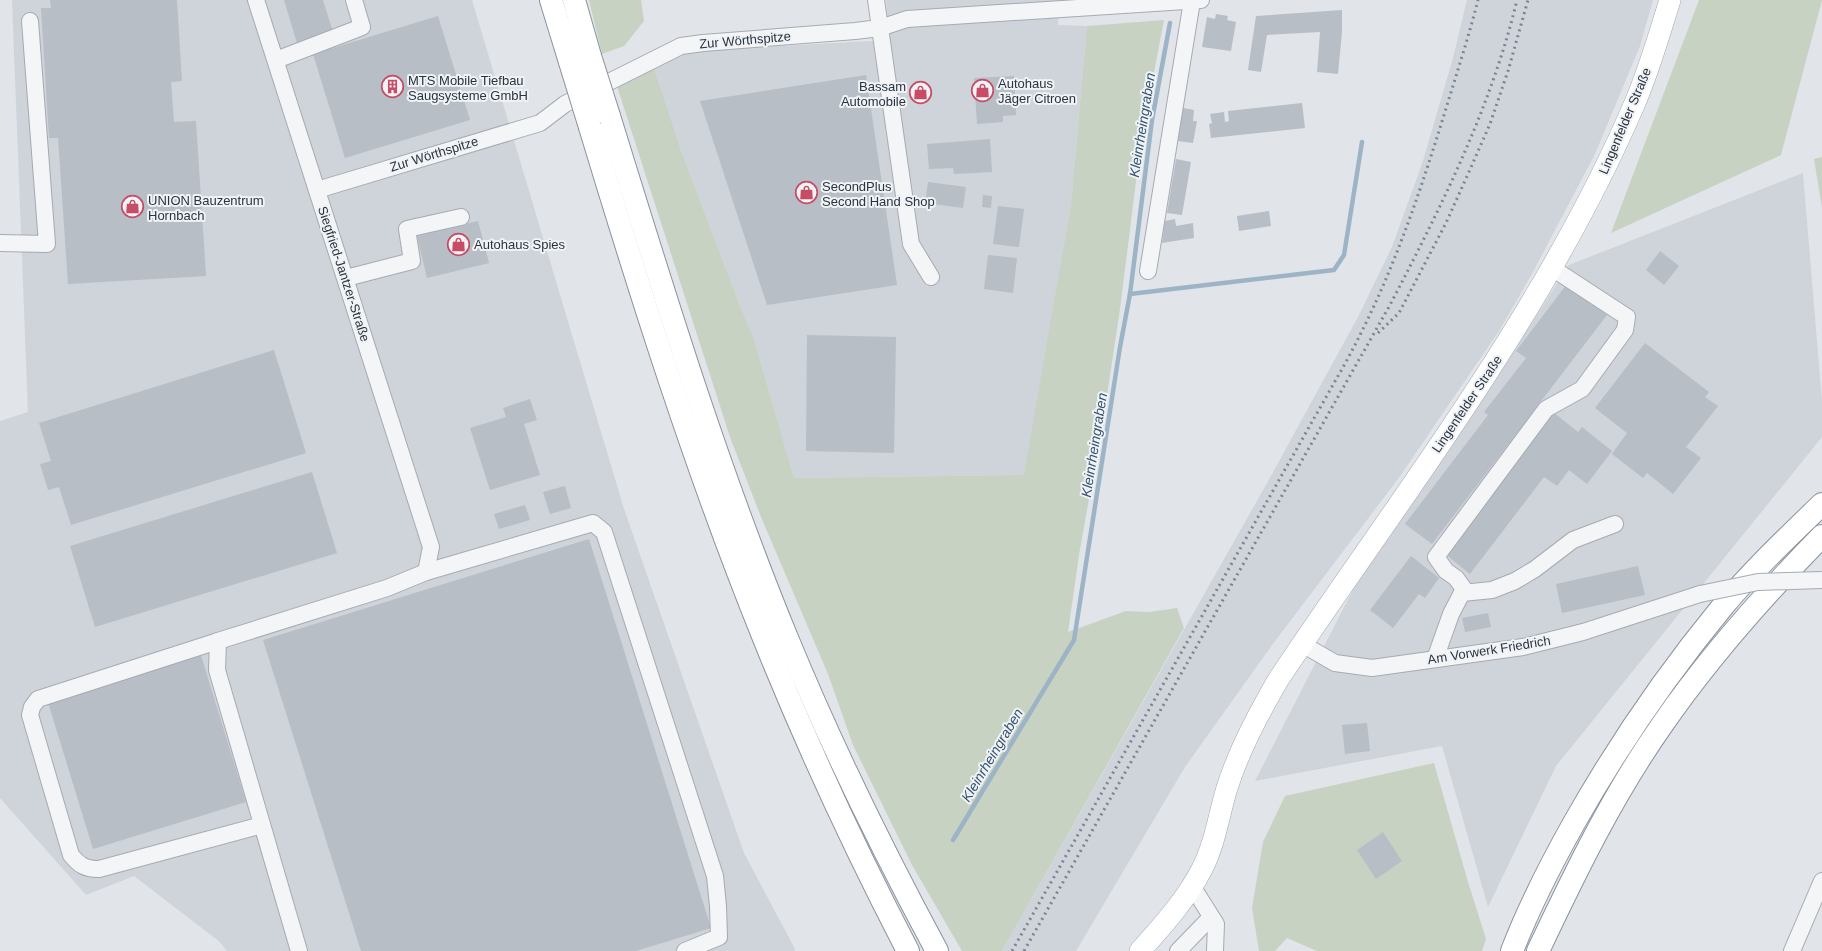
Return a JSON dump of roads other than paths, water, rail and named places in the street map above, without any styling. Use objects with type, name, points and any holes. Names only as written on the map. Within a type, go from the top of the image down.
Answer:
[{"type":"highway","points":[[551,0],[653,331],[697,459],[742,582],[817,764],[908,951]]},
{"type":"highway","points":[[574,0],[590,56],[696,392],[786,636],[832,743],[892,868],[937,951]]},
{"type":"highway","points":[[1512,951],[1554,860],[1596,785],[1632,728],[1666,679],[1723,606],[1780,544],[1822,504]]},
{"type":"highway","points":[[1538,951],[1586,852],[1623,786],[1662,726],[1739,624],[1822,536]]},
{"type":"main road","name":"Lingenfelder Straße","points":[[1140,951],[1167,921],[1192,886],[1203,867],[1211,847],[1227,787],[1256,719],[1278,680],[1487,376],[1586,208],[1635,104],[1654,52],[1670,0]]},
{"type":"street","name":"Siegfried-Jantzer-Straße","points":[[256,0],[431,547],[426,572]]},
{"type":"street","points":[[276,60],[362,27],[354,0]]},
{"type":"street","points":[[876,0],[911,244],[931,277]]},
{"type":"street","points":[[1148,271],[1196,0]]},
{"type":"street","name":"Zur Wörthspitze","points":[[317,190],[540,122],[565,104],[681,46],[855,31],[880,28],[907,19],[1196,0]]},
{"type":"street","points":[[0,243],[46,244],[30,21]]},
{"type":"street","points":[[346,278],[412,261],[407,229],[461,217]]},
{"type":"street","points":[[1435,659],[1451,614],[1464,588],[1456,578],[1446,571],[1436,557],[1546,409],[1582,389],[1625,330],[1627,317],[1552,268]]},
{"type":"street","points":[[262,825],[99,869],[88,869],[79,864],[71,855],[30,715],[32,707],[38,699],[387,588],[426,572],[593,524],[604,532],[715,876],[719,937],[685,951]]},
{"type":"street","points":[[1462,593],[1492,590],[1515,580],[1535,569],[1573,540],[1616,524]]},
{"type":"street","name":"Am Vorwerk Friedrich","points":[[1302,644],[1335,663],[1355,667],[1372,668],[1523,647],[1583,632],[1700,594],[1758,582],[1822,580]]},
{"type":"street","points":[[218,641],[217,670],[299,951]]},
{"type":"street","points":[[1792,951],[1822,881]]},
{"type":"street","points":[[1192,886],[1216,924],[1215,951]]},
{"type":"street","points":[[1178,951],[1211,917]]},
{"type":"waterway","name":"Kleinrheingraben","points":[[953,840],[1074,640],[1120,347],[1130,294],[1152,120],[1170,23]]},
{"type":"waterway","points":[[1130,294],[1334,270],[1344,255],[1362,142]]},
{"type":"railway","points":[[1012,951],[1359,337],[1402,240],[1414,207],[1455,79],[1478,0]]},
{"type":"railway","points":[[1024,951],[1390,305],[1446,194],[1479,118],[1506,40],[1517,0]]},
{"type":"railway","points":[[1378,333],[1399,313],[1446,223],[1490,124],[1508,71],[1528,0]]},
{"type":"place","name":"MTS Mobile Tiefbau Saugsysteme GmbH","points":[[392,87]]},
{"type":"place","name":"Autohaus Jäger Citroen","points":[[982,90]]},
{"type":"place","name":"Bassam Automobile","points":[[921,93]]},
{"type":"place","name":"SecondPlus Second Hand Shop","points":[[807,193]]},
{"type":"place","name":"UNION Bauzentrum Hornbach","points":[[132,207]]},
{"type":"place","name":"Autohaus Spies","points":[[459,244]]}]
